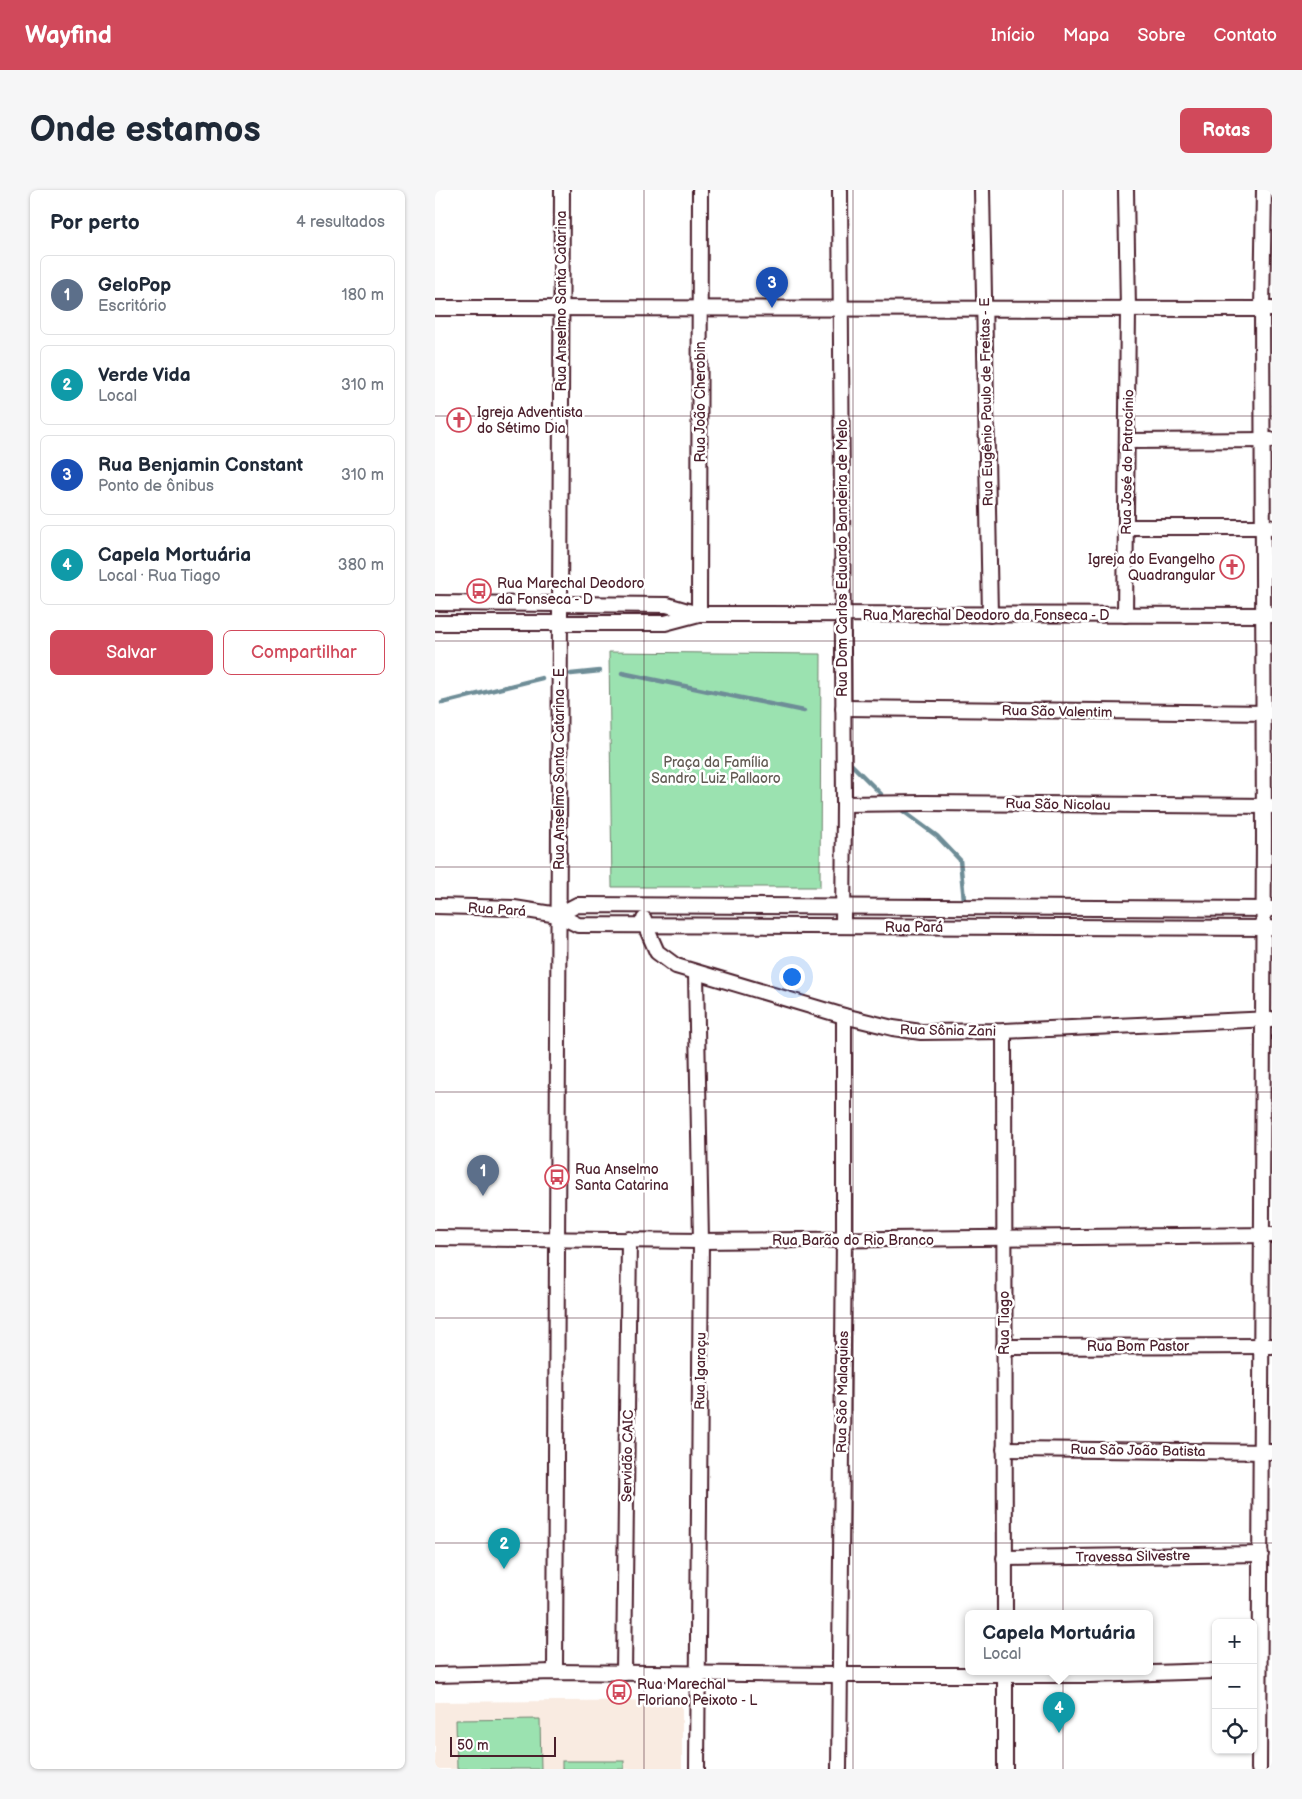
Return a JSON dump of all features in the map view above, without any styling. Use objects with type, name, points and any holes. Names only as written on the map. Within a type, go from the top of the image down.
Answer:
[{"type":"street","name":"Rua Anselmo Santa Catarina","points":[[560,623],[562,190]]},
{"type":"street","name":"Rua João Cherobin","points":[[699,614],[700,190]]},
{"type":"street","name":"Rua Dom Carlos Eduardo Bandeira de Melo","points":[[840,190],[843,926]]},
{"type":"street","name":"Rua Eugênio Paulo de Freitas - E","points":[[982,190],[990,615]]},
{"type":"street","name":"Rua José do Patrocínio","points":[[1125,615],[1128,309],[1127,190]]},
{"type":"street","points":[[1259,1769],[1262,1670],[1261,1554],[1267,1452],[1268,713],[1267,309],[1264,190]]},
{"type":"street","points":[[435,308],[1267,309]]},
{"type":"street","points":[[1127,441],[1267,440]]},
{"type":"street","points":[[1126,526],[1267,527]]},
{"type":"street","name":"Rua Marechal Deodoro da Fonseca - D","points":[[435,603],[667,605],[699,614]]},
{"type":"street","name":"Rua Marechal Deodoro da Fonseca - D","points":[[435,623],[665,623],[699,614],[1267,615]]},
{"type":"street","name":"Rua Anselmo Santa Catarina - E","points":[[558,915],[560,623]]},
{"type":"street","name":"Rua São Valentim","points":[[843,708],[1268,713]]},
{"type":"street","name":"Rua São Nicolau","points":[[844,804],[1268,806]]},
{"type":"street","name":"Rua Pará","points":[[558,915],[577,905],[1268,909]]},
{"type":"street","name":"Rua Pará","points":[[435,906],[514,908],[558,915],[577,925],[1268,928]]},
{"type":"street","name":"Rua Sônia Zani","points":[[643,906],[645,925],[657,952],[676,966],[844,1016],[893,1028],[921,1032],[1004,1031],[1267,1019]]},
{"type":"street","points":[[555,1672],[558,915]]},
{"type":"street","name":"Rua Igaraçu","points":[[696,973],[701,1241],[697,1769]]},
{"type":"street","name":"Rua São Malaquias","points":[[839,1769],[838,1675],[844,1240],[844,1016]]},
{"type":"street","name":"Rua Tiago","points":[[1004,1031],[1005,1610]]},
{"type":"street","name":"Rua Barão do Rio Branco","points":[[435,1238],[701,1241],[1267,1235]]},
{"type":"street","name":"Servidão CAIC","points":[[624,1673],[629,1239]]},
{"type":"street","name":"Rua Bom Pastor","points":[[1004,1346],[1267,1346]]},
{"type":"street","name":"Rua São João Batista","points":[[1004,1449],[1267,1452]]},
{"type":"street","name":"Travessa Silvestre","points":[[1004,1558],[1261,1554]]},
{"type":"street","points":[[1153,1673],[1212,1671]]},
{"type":"street","points":[[435,1674],[555,1672],[838,1675],[965,1673]]},
{"type":"street","points":[[1005,1675],[1005,1769]]},
{"type":"shaded area","points":[[682,1700],[682,1769],[435,1769],[435,1702]]},
{"type":"green space","name":"Praça da Família Sandro Luiz Pallaoro","points":[[609,652],[821,654],[820,887],[612,887]]},
{"type":"green space","points":[[540,1719],[541,1769],[457,1769],[456,1720]]},
{"type":"green space","points":[[562,1761],[624,1761],[624,1769],[562,1769]]},
{"type":"waterway","points":[[571,674],[600,671]]},
{"type":"waterway","points":[[622,673],[804,711]]},
{"type":"waterway","points":[[442,703],[542,678]]},
{"type":"waterway","points":[[852,765],[881,794]]},
{"type":"waterway","points":[[903,811],[937,836],[960,860],[964,900]]},
{"type":"place","name":"Rua Benjamin Constant","points":[[772,308]]},
{"type":"place","name":"Igreja Adventista do Sétimo Dia","points":[[459,420]]},
{"type":"place","name":"Igreja do Evangelho Quadrangular","points":[[1232,567]]},
{"type":"place","name":"Rua Marechal Deodoro da Fonseca - D","points":[[479,591]]},
{"type":"place","name":"Rua Anselmo Santa Catarina","points":[[557,1177]]},
{"type":"place","name":"GeloPop","points":[[483,1196]]},
{"type":"place","name":"Verde Vida","points":[[504,1569]]},
{"type":"place","name":"Rua Marechal Floriano Peixoto - L","points":[[619,1692]]},
{"type":"place","name":"Capela Mortuária","points":[[1059,1733]]}]
